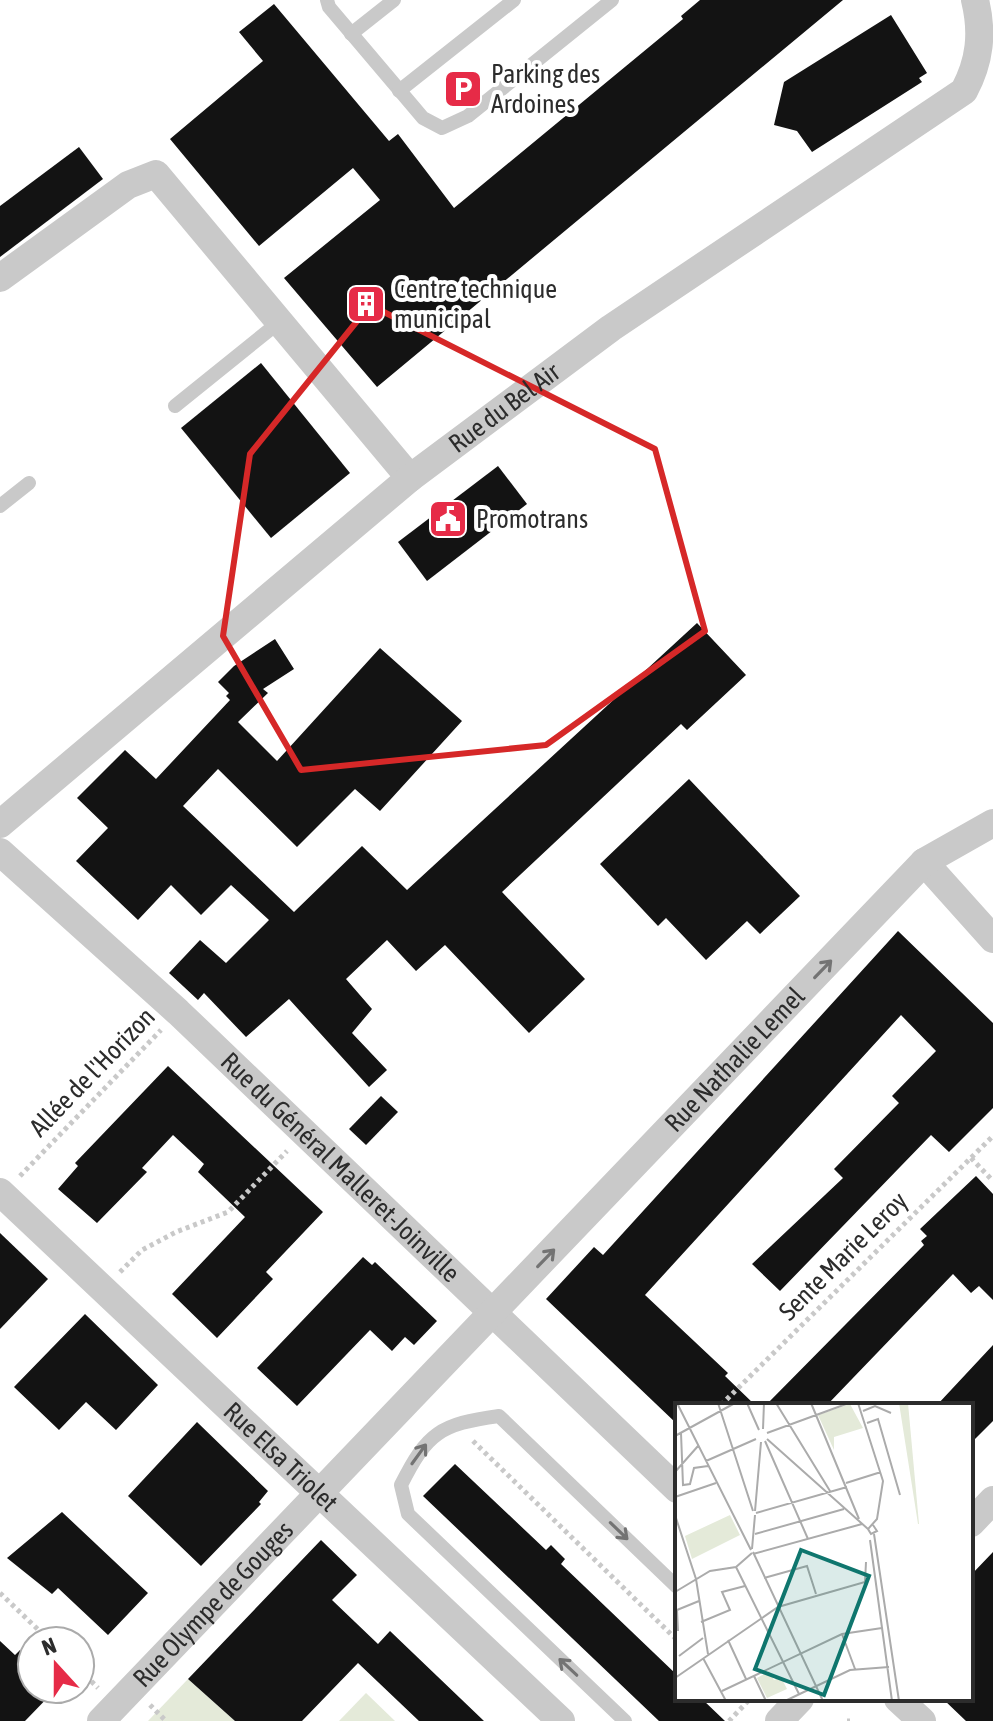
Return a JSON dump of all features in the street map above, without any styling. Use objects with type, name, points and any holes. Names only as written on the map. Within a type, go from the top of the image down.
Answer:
[{"type":"street","name":"Rue du Bel Air","points":[[0,824],[410,478],[611,328],[964,91],[976,69],[980,46],[975,0]]},
{"type":"street","points":[[0,278],[128,185],[156,174],[410,478]]},
{"type":"street","name":"Rue Nathalie Lemel","points":[[493,1314],[924,862],[993,823]]},
{"type":"street","name":"Rue du Général Malleret-Joinville","points":[[0,852],[178,1012],[303,1135],[675,1487]]},
{"type":"street","points":[[924,862],[993,939]]},
{"type":"street","name":"Rue Elsa Triolet","points":[[1,1193],[561,1721]]},
{"type":"street","name":"Rue Olympe de Gouges","points":[[101,1721],[493,1314]]},
{"type":"street","points":[[973,1521],[993,1500]]},
{"type":"street","points":[[900,1701],[922,1721]]},
{"type":"lane","points":[[327,0],[351,34],[423,118],[442,128],[468,116],[612,0]]},
{"type":"lane","points":[[351,34],[394,0]]},
{"type":"lane","points":[[399,91],[514,0]]},
{"type":"lane","points":[[175,406],[278,323]]},
{"type":"lane","points":[[0,506],[29,483]]},
{"type":"lane","points":[[625,1721],[408,1514],[401,1485],[415,1457],[438,1431],[468,1420],[499,1416],[675,1585]]},
{"type":"path","name":"Allée de l'Horizon","points":[[1,1193],[178,1012]]},
{"type":"path","points":[[103,1291],[142,1250],[176,1232],[228,1212],[303,1135]]},
{"type":"path","name":"Sente Marie Leroy","points":[[723,1403],[993,1136]]},
{"type":"path","points":[[971,1158],[993,1181]]},
{"type":"path","points":[[466,1433],[675,1638]]},
{"type":"path","points":[[0,1593],[33,1625]]},
{"type":"path","points":[[740,1701],[744,1705]]},
{"type":"path","points":[[729,1721],[748,1701]]},
{"type":"highlighted area","points":[[370,305],[655,449],[705,631],[546,745],[301,770],[223,636],[250,454]]},
{"type":"green space","points":[[188,1679],[235,1721],[148,1721]]},
{"type":"green space","points":[[366,1693],[395,1721],[339,1721]]},
{"type":"building","points":[[700,0],[843,0],[377,387],[284,278],[380,200],[353,168],[259,246],[170,139],[263,61],[239,32],[274,4],[389,141],[398,134],[454,208],[683,19],[681,16]]},
{"type":"building","points":[[891,15],[927,73],[919,78],[922,82],[812,152],[797,131],[774,125],[784,82]]},
{"type":"building","points":[[79,147],[103,179],[0,257],[0,206]]},
{"type":"building","points":[[261,363],[350,473],[271,538],[181,428]]},
{"type":"building","points":[[498,466],[527,504],[427,581],[398,542]]},
{"type":"building","points":[[697,623],[746,675],[687,730],[681,724],[502,892],[585,979],[529,1033],[445,945],[416,971],[387,940],[346,979],[372,1009],[352,1033],[387,1070],[369,1087],[289,999],[246,1037],[204,993],[198,1000],[169,973],[200,940],[226,963],[269,920],[231,885],[201,915],[171,885],[138,920],[76,861],[108,828],[77,798],[125,750],[156,779],[230,700],[226,696],[229,693],[218,682],[234,666],[275,639],[294,669],[263,689],[268,693],[238,722],[277,761],[380,648],[462,721],[380,811],[355,789],[297,847],[218,769],[183,806],[294,912],[362,846],[407,890]]},
{"type":"building","points":[[689,779],[800,896],[760,934],[747,921],[706,960],[666,918],[658,926],[600,864]]},
{"type":"building","points":[[898,931],[993,1023],[993,1108],[949,1152],[931,1135],[780,1291],[752,1264],[843,1178],[834,1169],[899,1103],[892,1096],[936,1051],[901,1015],[645,1295],[728,1373],[725,1376],[753,1403],[675,1403],[675,1422],[546,1299],[594,1247],[603,1255]]},
{"type":"building","points":[[168,1066],[323,1212],[266,1272],[273,1279],[217,1338],[172,1294],[245,1217],[198,1172],[204,1164],[173,1135],[142,1168],[147,1172],[97,1223],[58,1189],[78,1166],[75,1163]]},
{"type":"building","points":[[381,1096],[398,1112],[366,1145],[349,1129]]},
{"type":"building","points":[[976,1176],[993,1194],[993,1300],[979,1286],[971,1293],[953,1274],[829,1403],[768,1403],[924,1245],[921,1241],[927,1236],[920,1229]]},
{"type":"building","points":[[0,1233],[48,1279],[0,1329]]},
{"type":"building","points":[[363,1257],[372,1265],[375,1262],[437,1321],[414,1345],[405,1337],[392,1351],[370,1330],[297,1406],[257,1368]]},
{"type":"building","points":[[85,1314],[158,1385],[116,1430],[86,1402],[59,1430],[14,1387]]},
{"type":"building","points":[[993,1345],[993,1421],[973,1441],[973,1403],[939,1403]]},
{"type":"building","points":[[197,1422],[268,1491],[259,1502],[261,1504],[201,1566],[128,1496]]},
{"type":"building","points":[[455,1464],[546,1550],[551,1545],[565,1559],[561,1564],[675,1673],[675,1701],[704,1701],[725,1721],[659,1721],[423,1496]]},
{"type":"building","points":[[62,1512],[148,1593],[108,1635],[58,1588],[52,1594],[7,1558]]},
{"type":"building","points":[[321,1540],[357,1575],[332,1600],[378,1644],[390,1631],[484,1721],[419,1721],[358,1663],[302,1721],[235,1721],[188,1679]]},
{"type":"building","points":[[993,1552],[993,1721],[966,1721],[945,1701],[973,1701],[973,1573]]},
{"type":"building","points":[[0,1641],[16,1654],[16,1705],[40,1705],[25,1721],[0,1721]]},
{"type":"place","name":"Parking des Ardoines","points":[[463,89]]},
{"type":"place","name":"Centre technique municipal","points":[[366,304]]},
{"type":"place","name":"Promotrans","points":[[448,519]]}]
